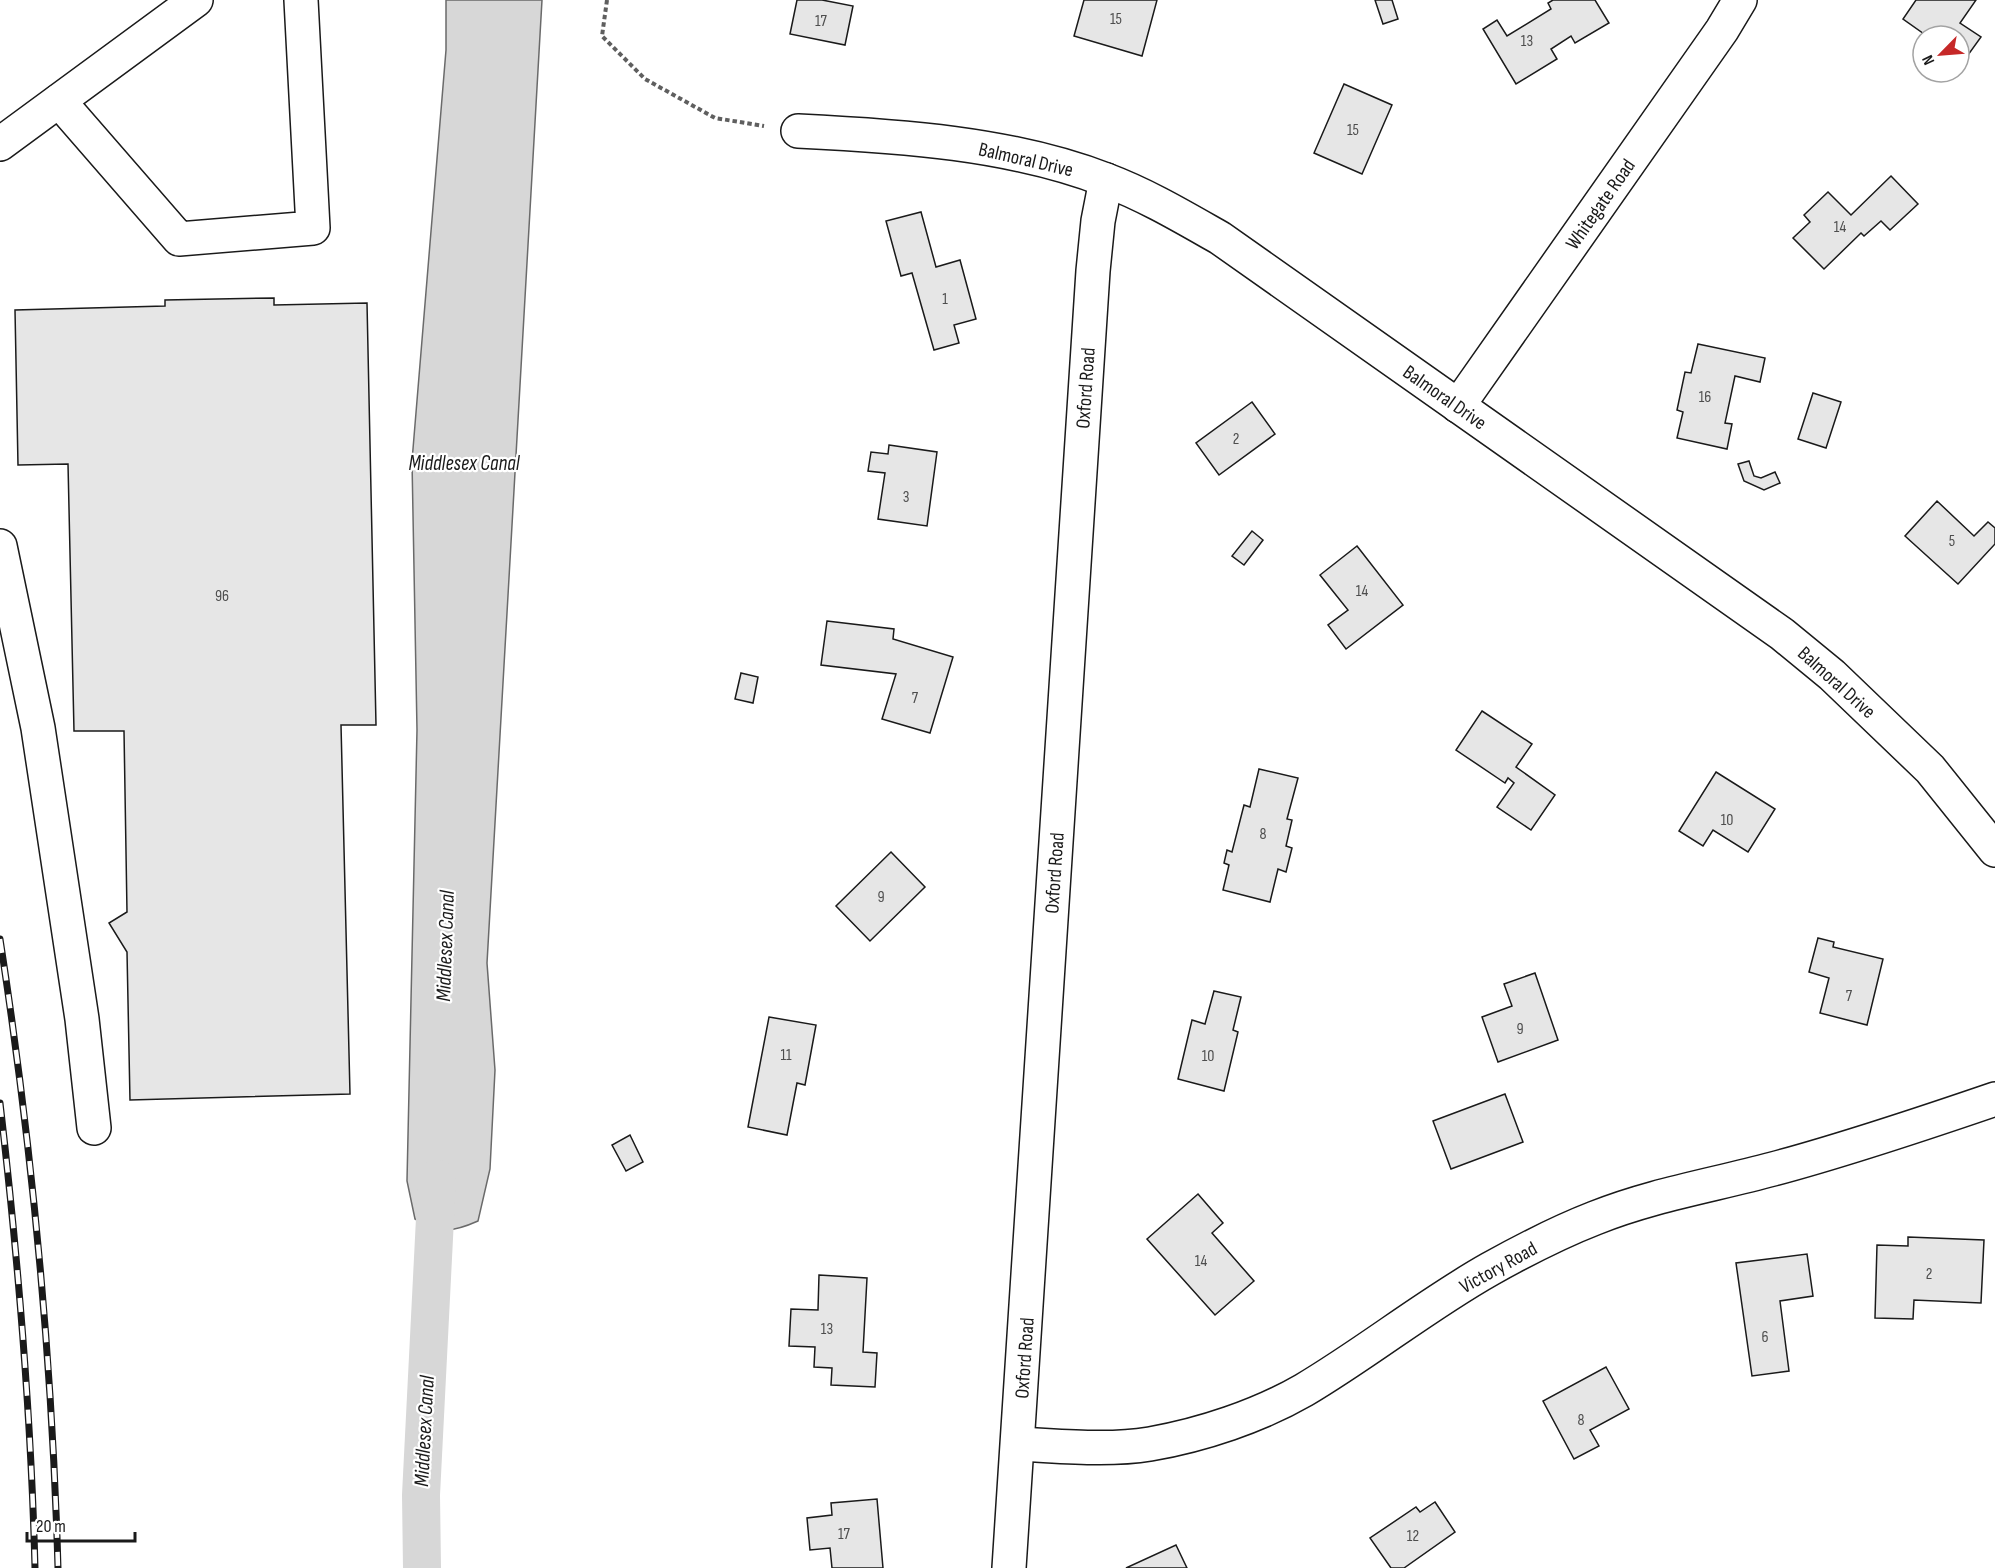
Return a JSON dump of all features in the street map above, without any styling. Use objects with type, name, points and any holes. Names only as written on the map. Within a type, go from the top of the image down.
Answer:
[{"type":"street","points":[[0,144],[196,0]]},
{"type":"street","points":[[59,101],[179,239],[313,228],[301,0]]},
{"type":"street","name":"Whitegate Road","points":[[1458,406],[1715,40],[1740,0]]},
{"type":"street","name":"Balmoral Drive","points":[[798,131],[856,134],[985,147],[1046,160],[1106,180],[1163,205],[1220,238],[1782,634],[1832,675],[1930,769],[1995,850]]},
{"type":"street","name":"Oxford Road","points":[[1010,1568],[1093,271],[1098,221],[1106,180]]},
{"type":"street","points":[[0,546],[38,729],[82,1019],[94,1128]]},
{"type":"street","name":"Victory Road","points":[[1018,1444],[1098,1448],[1149,1444],[1202,1431],[1253,1413],[1301,1392],[1339,1369],[1489,1269],[1596,1218],[1650,1200],[1832,1152],[1995,1099]]},
{"type":"path","points":[[607,0],[602,36],[645,79],[716,118],[798,131]]},
{"type":"water","name":"Middlesex Canal","points":[[446,0],[542,0],[487,963],[495,1070],[490,1169],[478,1221],[460,1228],[446,1230],[432,1227],[415,1219],[407,1181],[417,730],[412,461],[446,50]]},
{"type":"building","points":[[797,0],[822,0],[853,6],[845,45],[790,34]]},
{"type":"building","points":[[1084,0],[1157,0],[1142,56],[1074,36]]},
{"type":"building","points":[[1375,0],[1392,0],[1398,19],[1383,24]]},
{"type":"building","points":[[1553,0],[1595,0],[1609,23],[1575,43],[1571,36],[1551,49],[1557,59],[1516,84],[1483,29],[1497,20],[1507,36],[1551,9],[1548,3]]},
{"type":"building","points":[[1916,0],[1976,0],[1960,23],[1962,24],[1911,25],[1903,19]]},
{"type":"building","points":[[1971,30],[1981,37],[1971,51]]},
{"type":"building","points":[[1344,84],[1392,105],[1362,174],[1314,153]]},
{"type":"building","points":[[1891,176],[1918,204],[1890,230],[1881,221],[1864,236],[1861,233],[1824,269],[1793,238],[1810,222],[1804,215],[1828,192],[1851,215]]},
{"type":"building","points":[[921,212],[936,267],[960,260],[976,319],[954,325],[959,343],[934,350],[912,273],[901,276],[886,221]]},
{"type":"building","points":[[274,298],[274,305],[367,303],[376,725],[341,725],[350,1094],[130,1100],[127,952],[109,923],[127,912],[124,731],[74,731],[68,464],[18,465],[15,310],[165,306],[165,300]]},
{"type":"building","points":[[1698,344],[1765,358],[1760,382],[1735,376],[1725,423],[1732,424],[1727,449],[1677,438],[1683,412],[1677,410],[1685,372],[1691,373]]},
{"type":"building","points":[[1813,393],[1841,402],[1826,448],[1798,439]]},
{"type":"building","points":[[1252,402],[1275,434],[1219,475],[1196,443]]},
{"type":"building","points":[[889,445],[937,452],[927,526],[878,519],[885,473],[868,471],[871,452],[888,454]]},
{"type":"building","points":[[1749,461],[1754,476],[1761,478],[1775,472],[1780,483],[1764,490],[1744,481],[1738,464]]},
{"type":"building","points":[[1937,501],[1974,536],[1988,522],[1995,528],[1995,544],[1958,584],[1905,536]]},
{"type":"building","points":[[1252,531],[1263,540],[1244,565],[1232,556]]},
{"type":"building","points":[[1357,546],[1403,605],[1346,649],[1328,625],[1348,610],[1320,575]]},
{"type":"building","points":[[827,621],[894,629],[893,639],[953,657],[930,733],[882,719],[896,674],[821,665]]},
{"type":"building","points":[[741,673],[758,677],[753,703],[735,699]]},
{"type":"building","points":[[1482,711],[1532,744],[1516,767],[1555,795],[1531,830],[1497,807],[1514,783],[1508,778],[1505,783],[1456,750]]},
{"type":"building","points":[[1259,769],[1298,778],[1287,819],[1292,820],[1286,846],[1292,848],[1286,872],[1278,869],[1270,902],[1223,890],[1229,865],[1224,863],[1227,850],[1232,852],[1244,805],[1250,807]]},
{"type":"building","points":[[1716,772],[1775,809],[1748,852],[1713,830],[1703,846],[1679,831]]},
{"type":"building","points":[[891,852],[925,887],[870,941],[836,906]]},
{"type":"building","points":[[1818,938],[1834,942],[1833,947],[1883,959],[1867,1025],[1820,1013],[1829,978],[1809,972]]},
{"type":"building","points":[[1535,973],[1558,1040],[1498,1062],[1482,1017],[1512,1006],[1504,984]]},
{"type":"building","points":[[1214,991],[1241,997],[1233,1030],[1238,1032],[1224,1091],[1178,1079],[1192,1020],[1205,1024]]},
{"type":"building","points":[[769,1017],[816,1025],[805,1085],[797,1083],[787,1135],[748,1127]]},
{"type":"building","points":[[1505,1094],[1523,1142],[1451,1169],[1433,1121]]},
{"type":"building","points":[[630,1135],[643,1162],[626,1171],[612,1145]]},
{"type":"building","points":[[1198,1194],[1223,1223],[1212,1233],[1254,1281],[1215,1315],[1147,1239]]},
{"type":"building","points":[[1908,1237],[1984,1240],[1981,1303],[1914,1300],[1913,1319],[1875,1318],[1877,1245],[1908,1246]]},
{"type":"building","points":[[1807,1254],[1813,1296],[1780,1301],[1789,1371],[1752,1376],[1736,1263]]},
{"type":"building","points":[[819,1275],[867,1278],[863,1352],[877,1353],[875,1387],[831,1385],[832,1368],[814,1367],[815,1347],[789,1346],[791,1309],[818,1310]]},
{"type":"building","points":[[1606,1367],[1629,1409],[1590,1430],[1599,1446],[1574,1459],[1543,1401]]},
{"type":"building","points":[[877,1499],[883,1568],[832,1568],[830,1548],[810,1550],[807,1518],[832,1515],[831,1503]]},
{"type":"building","points":[[1435,1502],[1455,1532],[1404,1568],[1391,1568],[1370,1538],[1416,1507],[1420,1512]]},
{"type":"building","points":[[1176,1545],[1187,1568],[1126,1568]]},
{"type":"waterway","name":"Middlesex Canal","points":[[422,1568],[421,1495],[437,1179]]},
{"type":"railway","points":[[0,939],[22,1095],[39,1252],[51,1410],[58,1568]]},
{"type":"railway","points":[[0,1103],[23,1336],[35,1568]]}]
